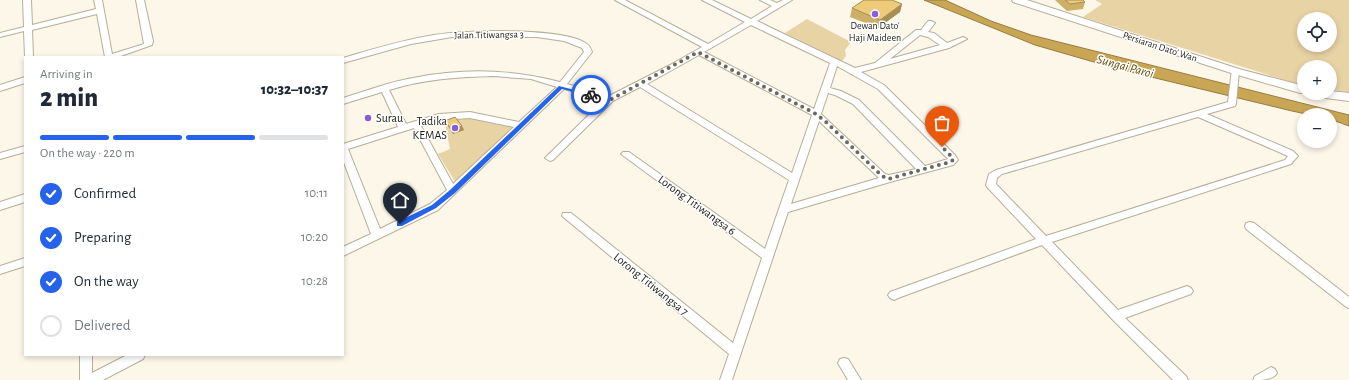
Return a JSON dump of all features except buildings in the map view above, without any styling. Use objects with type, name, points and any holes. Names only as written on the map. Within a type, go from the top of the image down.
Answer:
[{"type":"street","points":[[27,0],[29,56]]},
{"type":"street","points":[[98,0],[99,11],[110,56]]},
{"type":"street","points":[[114,56],[138,50],[148,45],[149,41],[140,0]]},
{"type":"street","points":[[619,0],[708,46]]},
{"type":"street","points":[[706,0],[834,63],[854,71],[881,87],[952,157],[953,160],[784,210]]},
{"type":"street","points":[[764,0],[778,6]]},
{"type":"street","points":[[550,158],[610,100],[698,52],[788,0]]},
{"type":"street","name":"Persiaran Dato' Wan","points":[[1017,0],[1234,71],[1297,88]]},
{"type":"street","points":[[0,35],[99,11]]},
{"type":"street","points":[[924,32],[931,23]]},
{"type":"street","points":[[878,64],[918,33],[924,32],[938,38],[946,46]]},
{"type":"street","name":"Jalan Titiwangsa 3","points":[[344,61],[400,44],[435,37],[470,34],[540,34],[577,42],[585,46],[588,52],[561,87]]},
{"type":"street","points":[[854,71],[946,46],[963,39]]},
{"type":"street","points":[[698,52],[816,114],[882,176],[888,179]]},
{"type":"street","points":[[726,380],[834,63]]},
{"type":"street","points":[[1182,380],[1116,316],[991,185],[992,176],[999,172],[1232,104],[1234,71]]},
{"type":"street","points":[[344,101],[413,80],[460,74],[494,73],[532,77],[561,87],[610,100]]},
{"type":"street","points":[[0,88],[24,80]]},
{"type":"street","points":[[641,84],[794,179]]},
{"type":"street","points":[[344,252],[434,207],[452,192],[561,87]]},
{"type":"street","points":[[384,88],[403,128]]},
{"type":"street","points":[[825,90],[838,93],[856,102],[923,170]]},
{"type":"street","points":[[1337,95],[1349,97]]},
{"type":"street","points":[[894,295],[1045,240],[1288,162],[1293,156],[1290,153],[1199,114]]},
{"type":"street","points":[[344,148],[440,117],[470,115],[521,125]]},
{"type":"street","points":[[416,124],[452,192]]},
{"type":"street","points":[[0,156],[24,149]]},
{"type":"street","points":[[344,151],[377,236]]},
{"type":"street","name":"Lorong Titiwangsa 6","points":[[626,154],[768,257]]},
{"type":"street","points":[[0,206],[24,198]]},
{"type":"street","name":"Lorong Titiwangsa 7","points":[[567,216],[736,353]]},
{"type":"street","points":[[1250,226],[1349,303]]},
{"type":"street","points":[[0,270],[24,262]]},
{"type":"street","points":[[1116,316],[1187,290]]},
{"type":"street","points":[[86,356],[86,380]]},
{"type":"street","points":[[91,380],[137,356]]},
{"type":"street","points":[[844,363],[855,380]]},
{"type":"street","points":[[1259,380],[1271,373]]},
{"type":"shaded area","points":[[1095,0],[1349,0],[1349,92],[1337,91],[1337,60],[1297,60],[1297,84],[1083,17],[1102,4]]},
{"type":"shaded area","points":[[807,19],[851,42],[845,50],[846,56],[842,61],[785,33]]},
{"type":"shaded area","points":[[444,119],[475,119],[514,127],[456,183],[438,154],[450,149]]},
{"type":"water","name":"Sungai Paroi","points":[[924,0],[945,0],[991,21],[1031,35],[1321,108],[1297,108],[1297,112],[1292,111],[1118,69],[1035,45]]},
{"type":"water","points":[[1337,112],[1349,115],[1349,126],[1337,122]]},
{"type":"way so far","points":[[591,95],[610,100],[698,52],[816,114],[882,176],[888,179],[953,160],[942,147]]},
{"type":"place","name":"Dewan Dato' Haji Maideen","points":[[875,14]]},
{"type":"place","name":"Surau","points":[[368,118]]},
{"type":"place","name":"Tadika KEMAS","points":[[455,128]]},
{"type":"route","points":[[400,224],[434,207],[452,192],[561,87],[591,95]]}]
